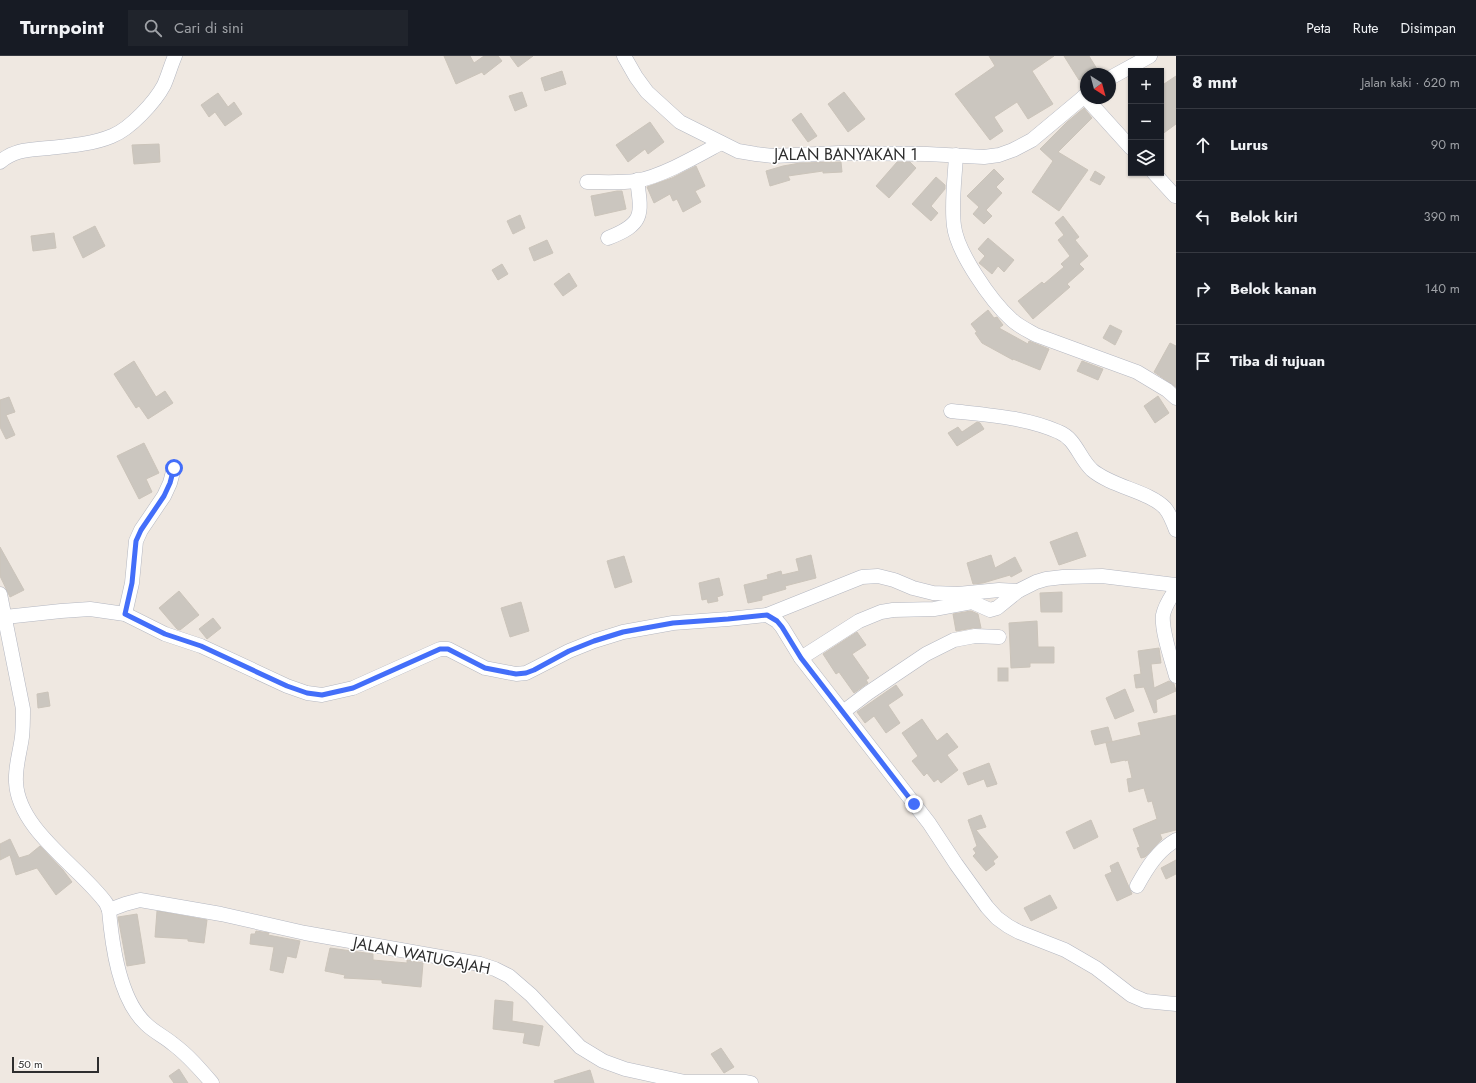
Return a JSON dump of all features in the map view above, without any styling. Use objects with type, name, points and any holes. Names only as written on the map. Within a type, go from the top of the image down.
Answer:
[{"type":"street","points":[[0,162],[10,154],[25,150],[94,142],[113,136],[122,131],[154,100],[164,85],[175,56]]},
{"type":"street","name":"JALAN BANYAKAN 1","points":[[624,56],[647,92],[680,122],[738,151],[773,156],[840,153],[956,155],[984,157],[999,155],[1014,150],[1032,140],[1080,100]]},
{"type":"street","points":[[1116,75],[1150,56]]},
{"type":"street","points":[[1092,104],[1128,145]]},
{"type":"street","points":[[587,182],[637,180],[682,164],[721,143]]},
{"type":"street","points":[[956,155],[954,226],[970,266],[1010,318],[1036,335],[1137,372],[1167,390],[1176,398]]},
{"type":"street","points":[[1157,176],[1175,196]]},
{"type":"street","points":[[608,238],[623,232],[634,224],[640,213],[637,180]]},
{"type":"street","points":[[951,411],[1024,421],[1060,432],[1073,442],[1081,457],[1092,470],[1107,479],[1152,499],[1165,508],[1176,530]]},
{"type":"street","points":[[125,614],[132,583],[136,541],[141,530],[164,496],[170,483],[174,468]]},
{"type":"street","points":[[5,618],[90,609],[125,614],[165,634],[201,646],[287,686],[307,693],[322,695],[353,688],[440,649],[448,649],[485,668],[516,674],[526,673],[569,651],[623,632],[673,623],[767,615],[862,577],[878,576],[933,593],[958,594],[999,590],[1018,591]]},
{"type":"street","points":[[801,658],[859,622],[881,612],[893,610],[934,609],[972,602],[990,610],[997,608],[1018,591],[1027,586],[1046,579],[1076,577],[1115,578],[1176,585]]},
{"type":"street","points":[[1176,589],[1166,605],[1163,614],[1164,626],[1176,676]]},
{"type":"street","points":[[0,594],[23,709],[22,738],[17,764],[16,782],[18,795],[22,806],[42,835],[102,898],[109,910],[115,957],[123,985],[137,1013],[146,1024],[174,1044],[188,1057],[212,1083]]},
{"type":"street","points":[[767,615],[777,621],[782,627],[801,658],[925,818],[956,864],[987,907],[997,918],[1019,932],[1065,950],[1096,968],[1131,995],[1145,1001],[1176,1004]]},
{"type":"street","points":[[843,712],[898,671],[926,654],[954,640],[975,636],[999,637]]},
{"type":"street","points":[[1137,886],[1152,862],[1166,847],[1176,840]]},
{"type":"street","name":"JALAN WATUGAJAH","points":[[109,910],[140,900],[221,914],[306,933],[480,964],[509,976],[531,995],[580,1047],[603,1061],[625,1069],[685,1082],[751,1083]]},
{"type":"building","points":[[444,56],[470,56],[474,63],[484,56],[498,56],[502,61],[484,75],[482,72],[456,84]]},
{"type":"building","points":[[510,56],[533,56],[518,67]]},
{"type":"building","points":[[989,56],[1054,56],[1032,71],[1053,104],[1028,119],[1017,102],[994,117],[1003,131],[990,140],[955,94],[995,66]]},
{"type":"building","points":[[1064,56],[1089,56],[1096,68],[1080,68],[1079,80]]},
{"type":"building","points":[[562,71],[566,84],[545,91],[541,78]]},
{"type":"building","points":[[1176,76],[1176,124],[1164,133],[1164,104],[1164,84]]},
{"type":"building","points":[[522,92],[527,106],[515,111],[509,96]]},
{"type":"building","points":[[844,92],[865,119],[848,132],[828,104]]},
{"type":"building","points":[[218,93],[228,107],[234,102],[242,114],[225,126],[215,112],[209,117],[201,105]]},
{"type":"building","points":[[1084,108],[1092,118],[1058,152],[1088,170],[1059,211],[1032,192],[1053,161],[1040,149],[1067,122]]},
{"type":"building","points":[[801,113],[817,136],[808,142],[792,120]]},
{"type":"building","points":[[650,122],[664,142],[648,154],[645,149],[628,162],[616,145]]},
{"type":"building","points":[[159,144],[160,162],[134,164],[132,145]]},
{"type":"building","points":[[841,162],[842,172],[823,173],[823,171],[788,176],[790,180],[770,186],[766,171],[800,163]]},
{"type":"building","points":[[897,162],[910,162],[916,168],[889,198],[876,186]]},
{"type":"building","points":[[696,166],[705,186],[695,191],[701,202],[683,212],[677,199],[673,201],[670,194],[654,203],[647,187],[672,178]]},
{"type":"building","points":[[994,169],[1004,179],[996,187],[1002,193],[986,210],[992,216],[984,224],[973,214],[979,207],[967,196]]},
{"type":"building","points":[[1095,171],[1105,177],[1100,185],[1090,180]]},
{"type":"building","points":[[936,177],[945,185],[945,189],[931,206],[938,213],[931,221],[912,204]]},
{"type":"building","points":[[622,191],[626,209],[595,216],[591,196]]},
{"type":"building","points":[[520,215],[525,228],[513,234],[507,221]]},
{"type":"building","points":[[1063,216],[1079,237],[1075,240],[1088,256],[1079,264],[1084,269],[1067,284],[1070,287],[1033,319],[1018,301],[1042,282],[1044,284],[1064,267],[1061,264],[1070,256],[1058,240],[1064,235],[1055,223]]},
{"type":"building","points":[[95,226],[105,246],[83,258],[73,237]]},
{"type":"building","points":[[54,233],[56,248],[33,251],[31,236]]},
{"type":"building","points":[[988,238],[1014,260],[1004,272],[998,266],[992,274],[979,263],[985,256],[978,249]]},
{"type":"building","points":[[547,240],[553,253],[534,261],[529,248]]},
{"type":"building","points":[[502,264],[508,274],[498,280],[492,270]]},
{"type":"building","points":[[569,273],[577,286],[563,296],[554,284]]},
{"type":"building","points":[[988,310],[994,318],[997,317],[1003,325],[999,328],[1028,344],[1029,341],[1049,349],[1040,370],[1013,360],[982,343],[971,324]]},
{"type":"building","points":[[1110,325],[1122,331],[1115,345],[1103,338]]},
{"type":"building","points":[[1170,343],[1176,346],[1176,387],[1154,372]]},
{"type":"building","points":[[134,361],[156,397],[165,391],[173,403],[148,419],[139,406],[136,408],[114,374]]},
{"type":"building","points":[[1082,361],[1103,369],[1098,380],[1077,371]]},
{"type":"building","points":[[1158,396],[1169,413],[1155,423],[1144,406]]},
{"type":"building","points":[[9,397],[15,412],[6,415],[15,435],[6,439],[0,427],[0,400]]},
{"type":"building","points":[[977,422],[980,423],[984,429],[957,446],[948,433],[958,427],[962,432]]},
{"type":"building","points":[[144,443],[159,473],[146,479],[152,492],[139,499],[117,456]]},
{"type":"building","points":[[1077,532],[1086,556],[1059,565],[1050,542]]},
{"type":"building","points":[[0,547],[24,590],[10,597],[0,576]]},
{"type":"building","points":[[811,555],[816,578],[785,586],[786,589],[762,596],[762,600],[748,603],[744,585],[768,579],[767,575],[781,571],[782,575],[799,571],[796,559]]},
{"type":"building","points":[[991,555],[995,568],[1015,557],[1022,571],[1011,577],[1010,575],[983,583],[973,584],[967,563]]},
{"type":"building","points":[[624,556],[632,582],[615,588],[607,561]]},
{"type":"building","points":[[719,578],[723,595],[717,597],[718,601],[708,603],[707,599],[702,600],[699,583]]},
{"type":"building","points":[[179,591],[199,615],[180,630],[177,629],[159,608]]},
{"type":"building","points":[[1062,592],[1062,612],[1041,612],[1040,593]]},
{"type":"building","points":[[521,602],[529,631],[510,637],[501,608]]},
{"type":"building","points":[[971,611],[978,614],[981,628],[956,631],[953,614]]},
{"type":"building","points":[[213,618],[221,628],[207,639],[199,629]]},
{"type":"building","points":[[1037,621],[1038,647],[1054,647],[1054,663],[1030,663],[1030,667],[1011,668],[1009,623]]},
{"type":"building","points":[[857,632],[866,645],[852,654],[869,678],[866,680],[868,683],[854,693],[839,672],[836,674],[823,654]]},
{"type":"building","points":[[1159,648],[1161,663],[1151,664],[1154,688],[1169,681],[1174,684],[1176,691],[1156,700],[1157,712],[1154,713],[1144,687],[1136,688],[1134,675],[1141,674],[1138,651]]},
{"type":"building","points":[[998,668],[1008,668],[1008,681],[998,681]]},
{"type":"building","points":[[896,685],[903,695],[888,705],[900,723],[886,733],[874,716],[865,723],[857,712]]},
{"type":"building","points":[[1125,689],[1134,711],[1115,719],[1106,698]]},
{"type":"building","points":[[48,692],[50,706],[38,708],[37,694]]},
{"type":"building","points":[[1176,715],[1176,830],[1160,834],[1162,839],[1145,857],[1141,858],[1137,848],[1140,847],[1133,829],[1157,819],[1152,801],[1148,802],[1144,788],[1129,792],[1127,779],[1132,778],[1128,760],[1111,763],[1106,743],[1141,735],[1138,723]]},
{"type":"building","points":[[922,719],[937,741],[947,733],[958,747],[947,755],[958,770],[941,783],[938,779],[934,782],[927,773],[924,776],[912,761],[918,756],[902,733]]},
{"type":"building","points":[[1108,727],[1112,741],[1095,745],[1091,731]]},
{"type":"building","points":[[989,763],[997,784],[987,787],[984,779],[968,785],[963,773]]},
{"type":"building","points":[[981,815],[986,827],[976,830],[998,857],[993,861],[995,864],[986,871],[973,856],[976,853],[973,849],[977,846],[968,820]]},
{"type":"building","points":[[1091,820],[1098,837],[1074,849],[1066,832]]},
{"type":"building","points":[[10,839],[19,858],[29,855],[40,846],[63,870],[72,882],[56,895],[37,868],[16,875],[10,855],[0,860],[0,844]]},
{"type":"building","points":[[1176,860],[1176,874],[1166,879],[1161,868]]},
{"type":"building","points":[[1118,862],[1132,894],[1117,901],[1105,875],[1112,872],[1110,866]]},
{"type":"building","points":[[1050,895],[1057,908],[1031,921],[1024,908]]},
{"type":"building","points":[[157,911],[207,920],[204,943],[188,941],[188,939],[155,937]]},
{"type":"building","points":[[137,914],[145,963],[127,966],[118,917]]},
{"type":"building","points":[[256,931],[269,933],[268,935],[300,941],[296,958],[287,956],[283,973],[270,970],[274,947],[250,944],[251,934],[255,934]]},
{"type":"building","points":[[330,948],[373,954],[373,960],[407,963],[407,960],[423,963],[421,987],[382,983],[382,980],[344,978],[345,975],[325,971]]},
{"type":"building","points":[[495,1000],[513,1002],[512,1021],[543,1026],[539,1046],[523,1043],[525,1033],[493,1029]]},
{"type":"building","points":[[721,1048],[734,1067],[724,1073],[711,1054]]},
{"type":"building","points":[[179,1069],[188,1083],[174,1083],[169,1076]]},
{"type":"building","points":[[590,1070],[594,1083],[555,1083],[554,1081]]},
{"type":"route","points":[[174,468],[170,483],[164,496],[154,513],[141,530],[136,541],[132,583],[125,614],[165,634],[201,646],[287,686],[307,693],[322,695],[353,688],[374,680],[440,649],[448,649],[456,652],[485,668],[516,674],[526,673],[569,651],[623,632],[673,623],[767,615],[772,617],[782,627],[801,658],[914,804]]}]
